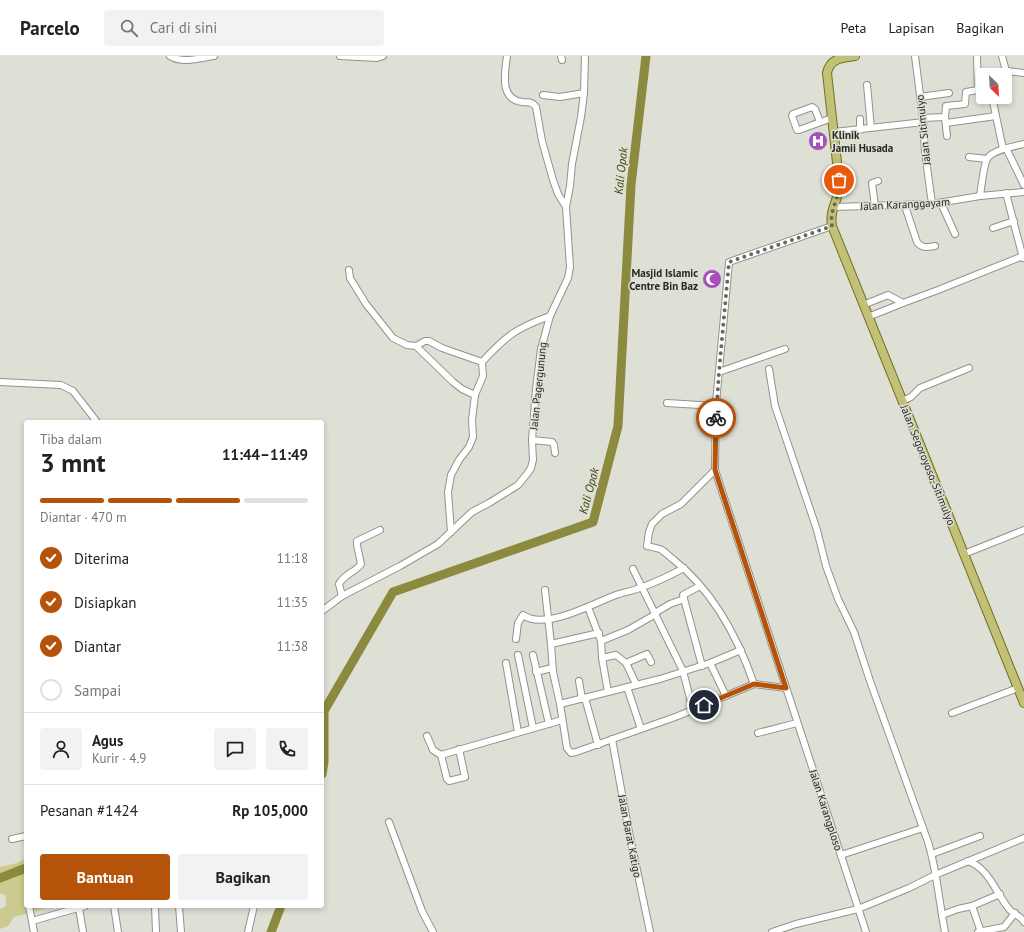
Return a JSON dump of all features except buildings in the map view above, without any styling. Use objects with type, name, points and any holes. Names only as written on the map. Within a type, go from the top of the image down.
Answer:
[{"type":"main road","points":[[832,226],[831,220],[833,207],[838,195],[839,180],[827,73],[832,62],[840,57],[855,56]]},
{"type":"main road","name":"Jalan Segoroyoso-Sitimulyo","points":[[832,226],[1024,703]]},
{"type":"street","points":[[170,56],[180,60],[190,60],[214,56]]},
{"type":"street","points":[[340,56],[379,57]]},
{"type":"street","name":"Jalan Pagergunung","points":[[324,610],[342,596],[400,566],[438,544],[472,512],[512,489],[527,474],[533,460],[532,440],[541,349],[550,316],[568,278],[569,244],[566,207],[558,194],[553,180],[542,141],[536,106],[533,103],[514,100],[509,95],[505,87],[504,80],[507,56]]},
{"type":"street","points":[[566,207],[572,164],[582,117],[585,56]]},
{"type":"street","name":"Jalan Sitimulyo","points":[[915,56],[924,120],[925,152],[932,204]]},
{"type":"street","points":[[977,56],[978,68]]},
{"type":"street","points":[[1002,56],[1004,68]]},
{"type":"street","points":[[1012,74],[1024,73]]},
{"type":"street","points":[[867,85],[871,128]]},
{"type":"street","points":[[947,136],[946,106],[965,104],[966,92],[976,91]]},
{"type":"street","points":[[543,95],[560,97],[584,93]]},
{"type":"street","points":[[920,97],[949,93]]},
{"type":"street","points":[[993,104],[1004,149],[1024,185]]},
{"type":"street","points":[[820,122],[816,109],[812,106],[793,114],[792,116],[797,130],[832,118]]},
{"type":"street","points":[[834,132],[860,130],[924,120],[946,120],[996,116]]},
{"type":"street","points":[[860,119],[860,130]]},
{"type":"street","points":[[980,196],[986,159],[991,154],[1024,144]]},
{"type":"street","points":[[969,157],[986,159]]},
{"type":"street","points":[[875,206],[872,183],[878,181]]},
{"type":"street","name":"Jalan Karanggayam","points":[[833,207],[932,204],[980,196],[1024,192]]},
{"type":"street","points":[[868,317],[1023,257],[1006,193]]},
{"type":"street","points":[[941,203],[955,234]]},
{"type":"street","points":[[905,206],[917,242],[925,248],[935,246]]},
{"type":"street","points":[[993,228],[1014,222]]},
{"type":"street","name":"Jalan Karangploso","points":[[832,226],[729,262],[716,406],[715,470],[866,932]]},
{"type":"street","points":[[349,270],[350,278],[366,304],[394,338],[407,345],[416,346],[425,341],[429,341],[442,348],[482,362]]},
{"type":"street","points":[[863,305],[888,295],[902,303]]},
{"type":"street","points":[[450,532],[448,492],[451,475],[459,460],[469,447],[473,437],[472,420],[475,395],[483,376],[482,362],[504,339],[518,329],[550,316]]},
{"type":"street","points":[[416,346],[453,382],[462,389],[475,395]]},
{"type":"street","points":[[719,372],[786,349]]},
{"type":"street","points":[[902,401],[911,397],[920,388],[969,368]]},
{"type":"street","points":[[769,369],[775,406],[817,530],[826,566],[838,599],[854,632],[932,854],[945,932]]},
{"type":"street","points":[[0,382],[61,385],[73,391],[95,420]]},
{"type":"street","points":[[667,403],[716,406]]},
{"type":"street","points":[[532,440],[552,442],[555,453]]},
{"type":"street","points":[[715,470],[681,504],[662,514],[652,524],[647,546],[662,550],[684,568],[700,586],[730,628],[741,650],[754,684]]},
{"type":"street","points":[[342,596],[339,584],[341,580],[361,564],[357,541],[380,530]]},
{"type":"street","points":[[964,554],[1024,530]]},
{"type":"street","points":[[516,639],[518,623],[523,614],[530,618],[565,616],[616,595],[642,588],[684,568]]},
{"type":"street","points":[[633,569],[683,671],[693,710]]},
{"type":"street","points":[[700,586],[683,595],[702,666]]},
{"type":"street","points":[[545,590],[552,668],[560,704],[567,748],[571,753],[612,740],[693,710],[754,684],[786,688]]},
{"type":"street","points":[[601,640],[628,630],[670,604],[684,599]]},
{"type":"street","points":[[588,607],[601,640],[602,658],[608,692]]},
{"type":"street","points":[[551,644],[599,633]]},
{"type":"street","points":[[560,704],[660,679],[710,664],[741,650]]},
{"type":"street","points":[[626,662],[647,654],[651,662]]},
{"type":"street","points":[[518,655],[533,728]]},
{"type":"street","points":[[533,655],[549,724]]},
{"type":"street","points":[[602,658],[616,655],[626,662],[636,684]]},
{"type":"street","points":[[506,663],[518,732]]},
{"type":"street","points":[[710,664],[726,696]]},
{"type":"street","points":[[536,672],[552,668]]},
{"type":"street","points":[[579,681],[598,744]]},
{"type":"street","points":[[627,687],[641,729]]},
{"type":"street","points":[[952,713],[1018,688]]},
{"type":"street","points":[[441,755],[562,720]]},
{"type":"street","points":[[758,733],[798,723]]},
{"type":"street","points":[[427,736],[433,750],[441,755],[448,780],[450,782],[464,778],[466,775],[459,749]]},
{"type":"street","name":"Jalan Barat Katigo","points":[[612,740],[650,932]]},
{"type":"street","points":[[389,822],[422,911],[434,932]]},
{"type":"street","points":[[841,855],[923,828]]},
{"type":"street","points":[[12,839],[24,836]]},
{"type":"street","points":[[932,854],[980,836]]},
{"type":"street","points":[[772,932],[796,924],[858,909],[1024,838]]},
{"type":"street","points":[[968,861],[983,871],[1011,911],[1024,922]]},
{"type":"street","points":[[942,915],[972,906],[1000,894]]},
{"type":"street","points":[[972,906],[981,932]]},
{"type":"street","points":[[29,908],[34,932]]},
{"type":"street","points":[[32,921],[78,908]]},
{"type":"street","points":[[82,908],[84,932]]},
{"type":"street","points":[[114,908],[118,932]]},
{"type":"street","points":[[155,908],[156,932]]},
{"type":"street","points":[[179,908],[181,932]]},
{"type":"street","points":[[248,932],[254,908]]},
{"type":"street","points":[[978,932],[1006,930],[1015,913]]},
{"type":"green space","points":[[24,859],[24,908],[46,908],[14,917],[8,926],[0,929],[0,909],[6,906],[6,896],[0,893],[0,867],[17,863]]},
{"type":"waterway","name":"Kali Opak","points":[[324,711],[393,592],[593,522],[618,426],[631,185],[646,56]]},
{"type":"waterway","name":"Kali Opak","points":[[324,711],[324,762]]},
{"type":"waterway","points":[[0,878],[24,869]]},
{"type":"waterway","name":"Kali Opak","points":[[271,932],[280,908]]},
{"type":"way so far","points":[[716,418],[716,403],[729,262],[832,226],[831,216],[838,195],[839,180]]},
{"type":"place","name":"Klinik Jamii Husada","points":[[818,141]]},
{"type":"place","name":"Masjid Islamic Centre Bin Baz","points":[[712,279]]},
{"type":"route","points":[[704,705],[754,684],[786,688],[715,470],[716,418]]}]
